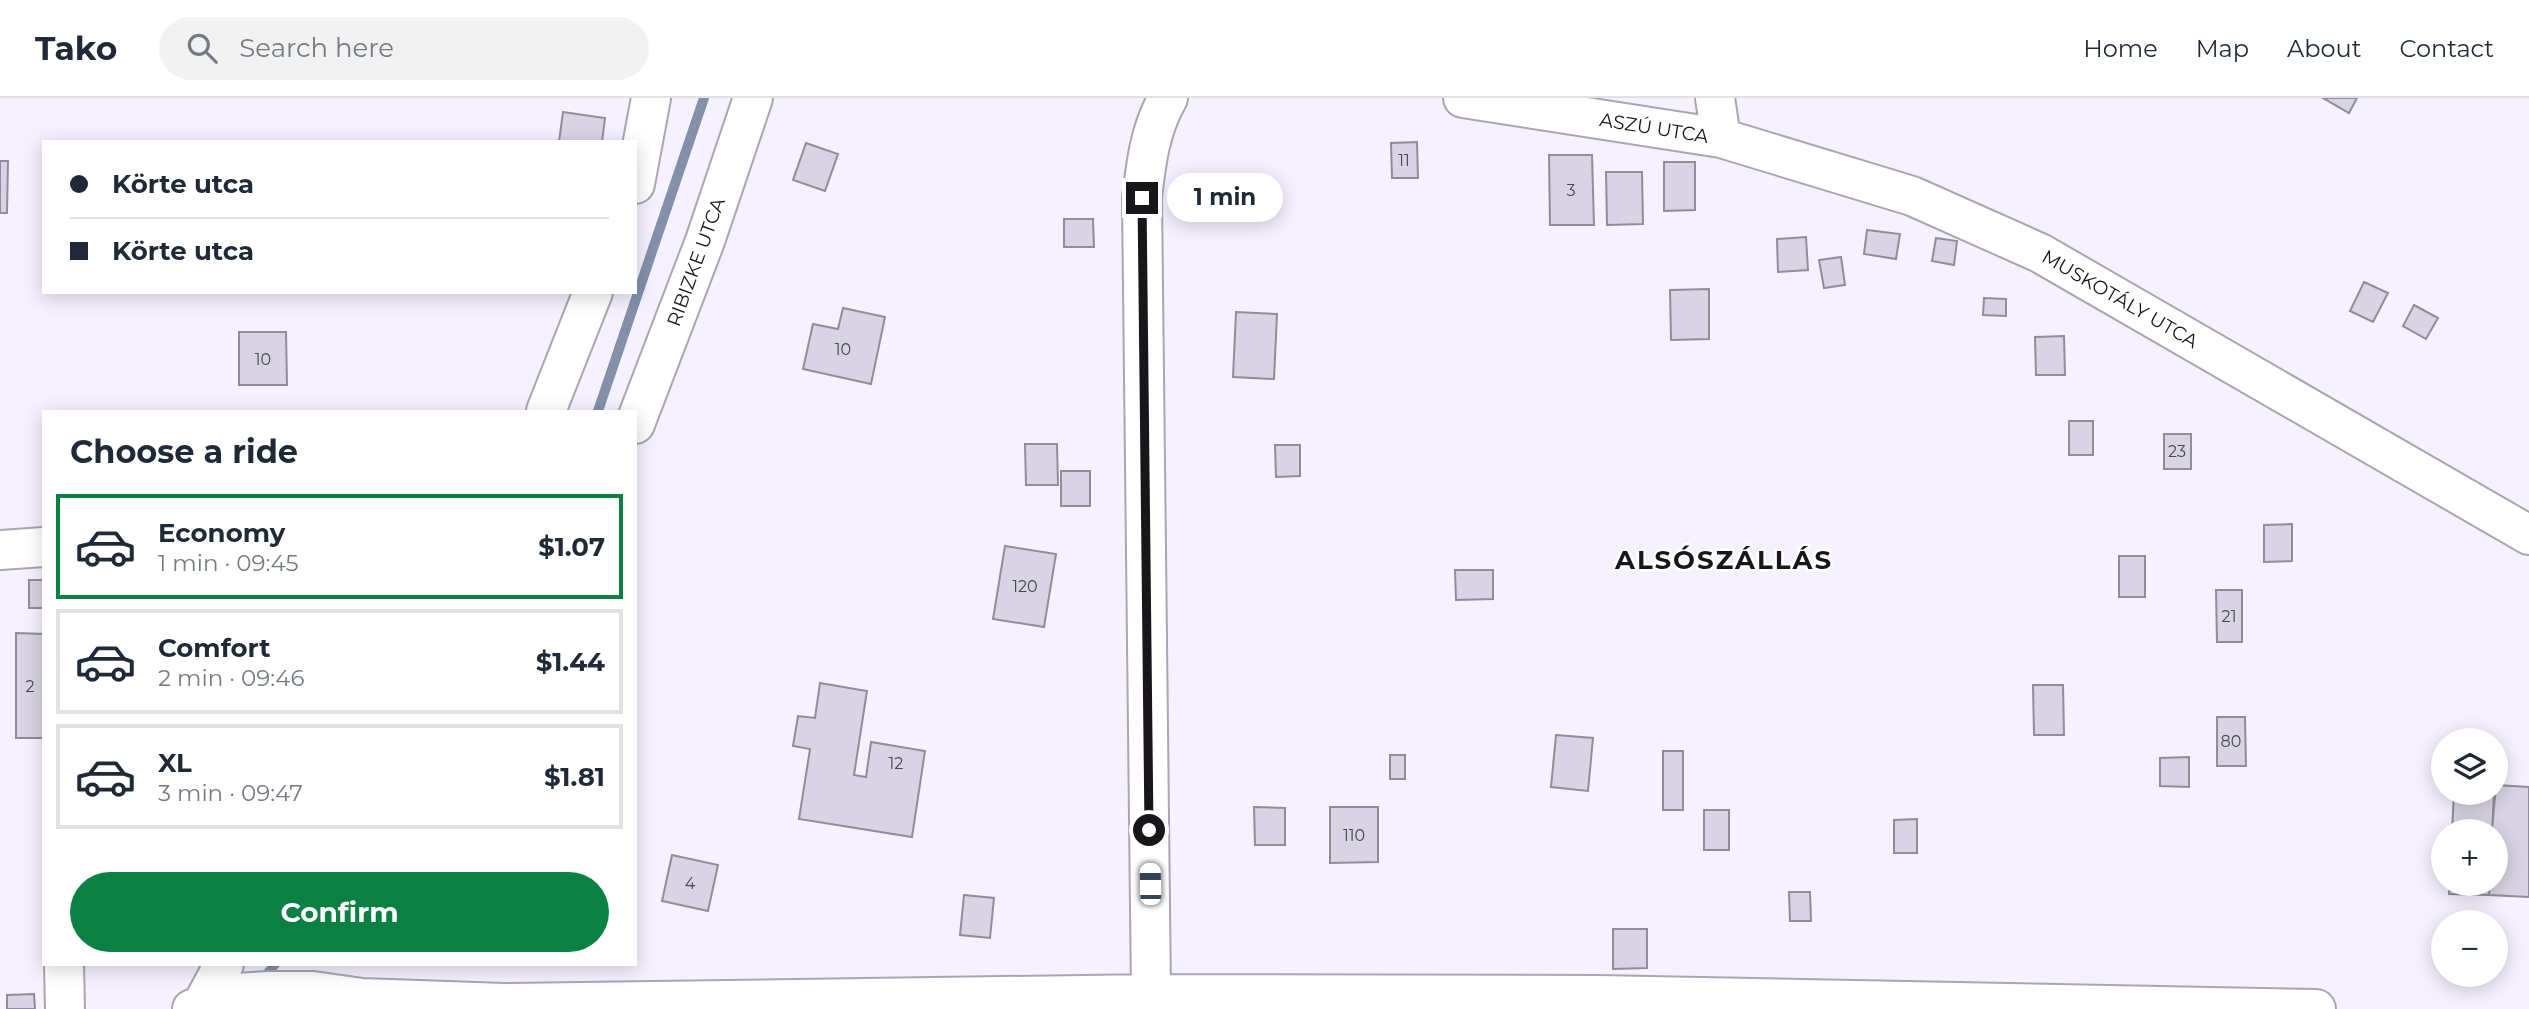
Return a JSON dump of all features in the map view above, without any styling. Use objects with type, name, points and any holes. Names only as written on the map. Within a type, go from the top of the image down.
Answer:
[{"type":"street","points":[[637,174],[652,98]]},
{"type":"street","name":"RIBIZKE UTCA","points":[[637,419],[705,241],[753,98]]},
{"type":"street","points":[[1151,994],[1142,198],[1148,149],[1157,120],[1168,98]]},
{"type":"street","name":"ASZÚ UTCA","points":[[1463,98],[1721,138]]},
{"type":"street","points":[[1715,98],[1721,138]]},
{"type":"street","name":"MUSKOTÁLY UTCA","points":[[1721,138],[1912,196],[2040,253],[2529,535]]},
{"type":"street","points":[[546,410],[592,294]]},
{"type":"street","points":[[0,550],[42,547]]},
{"type":"street","points":[[64,966],[65,1009]]},
{"type":"street","points":[[197,1006],[223,966]]},
{"type":"street","points":[[197,1006],[235,993],[320,978],[362,998],[504,1003],[1151,994],[1237,1002],[1597,1002],[2316,1009]]},
{"type":"building","points":[[2323,98],[2357,98],[2349,113]]},
{"type":"building","points":[[563,112],[605,118],[602,140],[559,140]]},
{"type":"building","points":[[1417,142],[1418,178],[1392,178],[1391,143]]},
{"type":"building","points":[[806,143],[838,154],[825,191],[793,180]]},
{"type":"building","points":[[1549,155],[1592,155],[1594,225],[1550,225]]},
{"type":"building","points":[[0,161],[8,161],[7,213],[0,213]]},
{"type":"building","points":[[1664,162],[1695,162],[1695,210],[1664,211]]},
{"type":"building","points":[[1606,172],[1642,172],[1643,224],[1607,225]]},
{"type":"building","points":[[1064,219],[1093,219],[1094,247],[1064,247]]},
{"type":"building","points":[[1867,230],[1900,234],[1896,259],[1864,254]]},
{"type":"building","points":[[1806,237],[1808,270],[1778,272],[1777,239]]},
{"type":"building","points":[[1936,238],[1957,241],[1954,265],[1932,261]]},
{"type":"building","points":[[1841,257],[1845,285],[1824,288],[1819,260]]},
{"type":"building","points":[[2364,282],[2388,293],[2373,322],[2350,311]]},
{"type":"building","points":[[1709,289],[1709,339],[1671,340],[1670,290]]},
{"type":"building","points":[[1984,298],[2006,299],[2006,316],[1983,315]]},
{"type":"building","points":[[2414,305],[2438,318],[2426,339],[2403,326]]},
{"type":"building","points":[[843,308],[885,317],[871,384],[803,369],[813,324],[838,329]]},
{"type":"building","points":[[1236,312],[1277,314],[1274,379],[1233,377]]},
{"type":"building","points":[[239,332],[286,332],[287,385],[239,385]]},
{"type":"building","points":[[2064,336],[2065,375],[2036,375],[2035,337]]},
{"type":"building","points":[[2069,421],[2093,421],[2093,455],[2069,455]]},
{"type":"building","points":[[2164,434],[2191,434],[2191,469],[2164,469]]},
{"type":"building","points":[[1025,444],[1057,444],[1058,485],[1026,485]]},
{"type":"building","points":[[1275,445],[1300,445],[1300,476],[1276,477]]},
{"type":"building","points":[[1061,471],[1090,471],[1090,506],[1061,506]]},
{"type":"building","points":[[2292,524],[2292,561],[2264,562],[2264,525]]},
{"type":"building","points":[[1005,546],[1056,554],[1044,627],[993,619]]},
{"type":"building","points":[[2119,556],[2145,556],[2145,597],[2119,597]]},
{"type":"building","points":[[1455,570],[1493,570],[1493,599],[1456,600]]},
{"type":"building","points":[[29,580],[42,580],[42,608],[29,608]]},
{"type":"building","points":[[2216,590],[2242,590],[2242,642],[2217,642]]},
{"type":"building","points":[[16,633],[42,634],[42,738],[16,738]]},
{"type":"building","points":[[820,683],[867,691],[854,775],[866,777],[871,742],[925,751],[912,837],[799,819],[810,749],[793,746],[798,716],[815,718]]},
{"type":"building","points":[[2033,685],[2063,685],[2064,735],[2034,735]]},
{"type":"building","points":[[2217,717],[2245,717],[2246,766],[2217,766]]},
{"type":"building","points":[[1556,735],[1593,738],[1588,791],[1551,787]]},
{"type":"building","points":[[1663,751],[1683,751],[1683,810],[1663,810]]},
{"type":"building","points":[[1390,755],[1405,755],[1405,779],[1390,779]]},
{"type":"building","points":[[2189,757],[2189,787],[2160,786],[2160,758]]},
{"type":"building","points":[[2508,786],[2529,787],[2529,897],[2508,896],[2508,819],[2493,819],[2494,805],[2508,805]]},
{"type":"building","points":[[2453,805],[2493,805],[2493,819],[2453,819]]},
{"type":"building","points":[[1254,807],[1285,808],[1285,845],[1255,845]]},
{"type":"building","points":[[1330,807],[1378,807],[1378,862],[1330,863]]},
{"type":"building","points":[[1704,810],[1729,810],[1729,850],[1704,850]]},
{"type":"building","points":[[1917,819],[1917,853],[1894,853],[1894,820]]},
{"type":"building","points":[[672,855],[718,865],[708,911],[662,901]]},
{"type":"building","points":[[1789,892],[1810,892],[1811,921],[1790,921]]},
{"type":"building","points":[[964,895],[994,898],[990,938],[960,935]]},
{"type":"building","points":[[1613,929],[1647,929],[1647,968],[1613,969]]},
{"type":"building","points":[[34,994],[35,1009],[7,1009],[7,995]]},
{"type":"waterway","points":[[598,410],[704,98]]},
{"type":"waterway","points":[[262,981],[273,966]]},
{"type":"district","name":"ALSÓSZÁLLÁS","points":[[1724,560]]},
{"type":"route","points":[[1142,198],[1149,830]]}]
